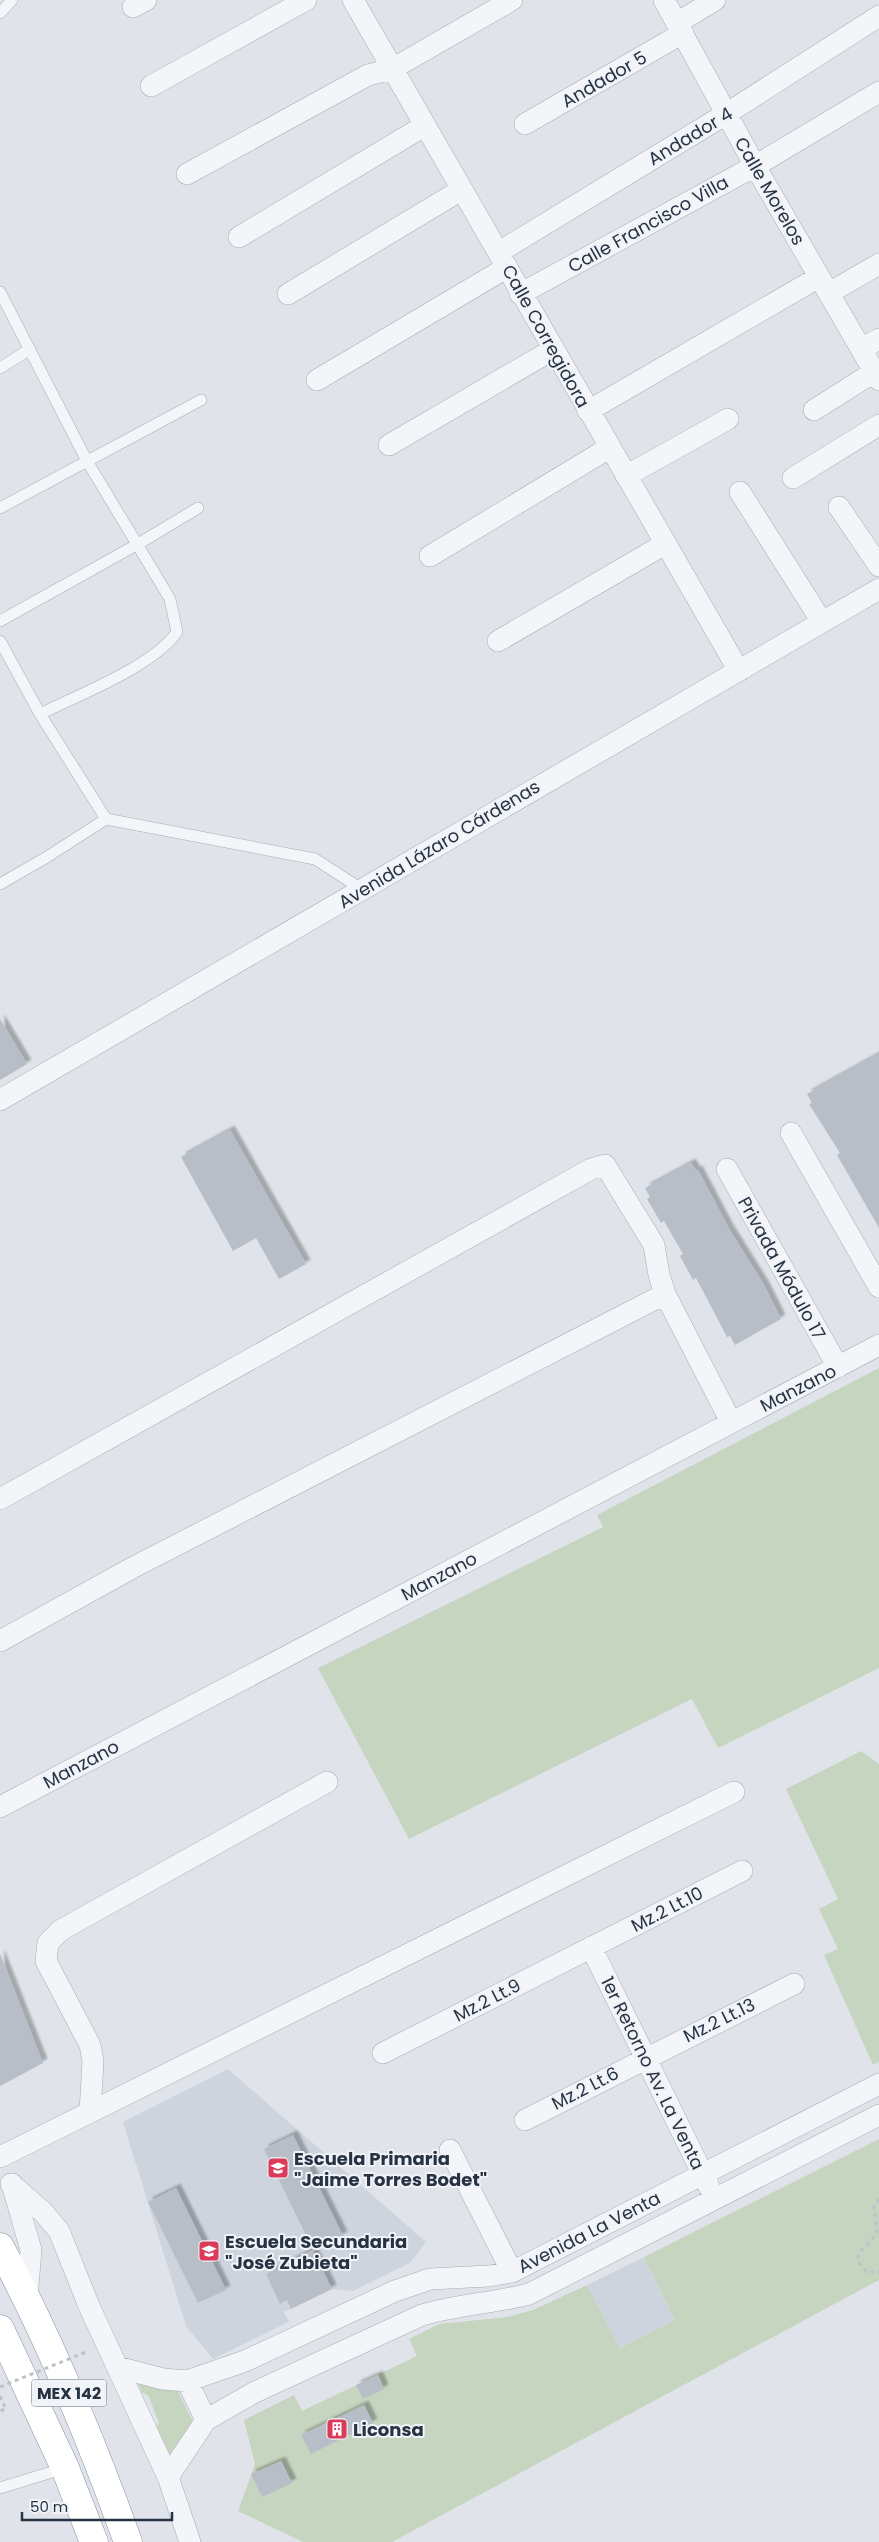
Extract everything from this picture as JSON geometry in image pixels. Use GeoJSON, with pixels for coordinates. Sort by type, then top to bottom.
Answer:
{"type":"FeatureCollection","features":[{"type":"Feature","properties":{"kind":"highway","name":"MEX 142"},"geometry":{"type":"LineString","coordinates":[[0,2247],[27,2298],[70,2394],[128,2542]]}},
{"type":"Feature","properties":{"kind":"highway","name":"MEX 142"},"geometry":{"type":"LineString","coordinates":[[0,2329],[65,2468],[94,2542]]}},
{"type":"Feature","properties":{"kind":"street"},"geometry":{"type":"LineString","coordinates":[[151,86],[306,0]]}},
{"type":"Feature","properties":{"kind":"street","name":"Calle Corregidora"},"geometry":{"type":"LineString","coordinates":[[353,0],[552,350],[740,671]]}},
{"type":"Feature","properties":{"kind":"street"},"geometry":{"type":"LineString","coordinates":[[188,174],[368,76],[392,69],[512,0]]}},
{"type":"Feature","properties":{"kind":"street","name":"Calle Morelos"},"geometry":{"type":"LineString","coordinates":[[664,0],[755,166],[824,285],[870,344],[877,376]]}},
{"type":"Feature","properties":{"kind":"street","name":"Andador 5"},"geometry":{"type":"LineString","coordinates":[[525,124],[680,28],[715,0]]}},
{"type":"Feature","properties":{"kind":"street","name":"Andador 4"},"geometry":{"type":"LineString","coordinates":[[317,380],[879,16]]}},
{"type":"Feature","properties":{"kind":"street","name":"Calle Francisco Villa"},"geometry":{"type":"LineString","coordinates":[[520,294],[755,166],[879,92]]}},
{"type":"Feature","properties":{"kind":"street"},"geometry":{"type":"LineString","coordinates":[[239,237],[424,126]]}},
{"type":"Feature","properties":{"kind":"street"},"geometry":{"type":"LineString","coordinates":[[288,294],[461,190]]}},
{"type":"Feature","properties":{"kind":"street"},"geometry":{"type":"LineString","coordinates":[[588,411],[824,285],[879,264]]}},
{"type":"Feature","properties":{"kind":"street"},"geometry":{"type":"LineString","coordinates":[[389,445],[552,350]]}},
{"type":"Feature","properties":{"kind":"street"},"geometry":{"type":"LineString","coordinates":[[814,410],[877,376]]}},
{"type":"Feature","properties":{"kind":"street"},"geometry":{"type":"LineString","coordinates":[[626,476],[728,419]]}},
{"type":"Feature","properties":{"kind":"street"},"geometry":{"type":"LineString","coordinates":[[793,478],[879,425]]}},
{"type":"Feature","properties":{"kind":"street"},"geometry":{"type":"LineString","coordinates":[[430,556],[609,448]]}},
{"type":"Feature","properties":{"kind":"street"},"geometry":{"type":"LineString","coordinates":[[740,492],[822,622]]}},
{"type":"Feature","properties":{"kind":"street"},"geometry":{"type":"LineString","coordinates":[[839,507],[879,566]]}},
{"type":"Feature","properties":{"kind":"street"},"geometry":{"type":"LineString","coordinates":[[498,641],[666,544]]}},
{"type":"Feature","properties":{"kind":"street","name":"Avenida Lázaro Cárdenas"},"geometry":{"type":"LineString","coordinates":[[0,1100],[879,589]]}},
{"type":"Feature","properties":{"kind":"street"},"geometry":{"type":"LineString","coordinates":[[791,1133],[879,1287]]}},
{"type":"Feature","properties":{"kind":"street"},"geometry":{"type":"LineString","coordinates":[[0,1499],[591,1169],[606,1165],[654,1245],[659,1275],[665,1294],[731,1422]]}},
{"type":"Feature","properties":{"kind":"street","name":"Privada Módulo 17"},"geometry":{"type":"LineString","coordinates":[[727,1169],[838,1367]]}},
{"type":"Feature","properties":{"kind":"street"},"geometry":{"type":"LineString","coordinates":[[0,1641],[132,1568],[665,1294]]}},
{"type":"Feature","properties":{"kind":"street","name":"Manzano"},"geometry":{"type":"LineString","coordinates":[[0,1807],[879,1346]]}},
{"type":"Feature","properties":{"kind":"street"},"geometry":{"type":"LineString","coordinates":[[90,2112],[93,2061],[90,2045],[46,1961],[48,1943],[61,1930],[327,1782]]}},
{"type":"Feature","properties":{"kind":"street"},"geometry":{"type":"LineString","coordinates":[[27,2298],[30,2250],[11,2184],[0,2157],[734,1792]]}},
{"type":"Feature","properties":{"kind":"street","name":"Mz.2 Lt.10"},"geometry":{"type":"LineString","coordinates":[[591,1947],[742,1871]]}},
{"type":"Feature","properties":{"kind":"street","name":"Mz.2 Lt.9"},"geometry":{"type":"LineString","coordinates":[[383,2053],[591,1947]]}},
{"type":"Feature","properties":{"kind":"street","name":"1er Retorno Av. La Venta"},"geometry":{"type":"LineString","coordinates":[[591,1947],[715,2200]]}},
{"type":"Feature","properties":{"kind":"street","name":"Mz.2 Lt.13"},"geometry":{"type":"LineString","coordinates":[[645,2057],[794,1984]]}},
{"type":"Feature","properties":{"kind":"street","name":"Mz.2 Lt.6"},"geometry":{"type":"LineString","coordinates":[[524,2120],[645,2057]]}},
{"type":"Feature","properties":{"kind":"street","name":"Avenida La Venta"},"geometry":{"type":"LineString","coordinates":[[117,2367],[163,2379],[187,2382],[245,2361],[395,2291],[430,2279],[488,2276],[512,2272],[879,2084]]}},
{"type":"Feature","properties":{"kind":"street","name":"Avenida La Venta"},"geometry":{"type":"LineString","coordinates":[[168,2477],[206,2420],[253,2393],[422,2315],[444,2308],[505,2300],[529,2294],[879,2115]]}},
{"type":"Feature","properties":{"kind":"street"},"geometry":{"type":"LineString","coordinates":[[450,2150],[512,2272]]}},
{"type":"Feature","properties":{"kind":"street"},"geometry":{"type":"LineString","coordinates":[[11,2184],[44,2212],[59,2231],[88,2306],[168,2477],[190,2542]]}},
{"type":"Feature","properties":{"kind":"street"},"geometry":{"type":"LineString","coordinates":[[274,2347],[289,2376]]}},
{"type":"Feature","properties":{"kind":"street"},"geometry":{"type":"LineString","coordinates":[[187,2382],[206,2420]]}},
{"type":"Feature","properties":{"kind":"lane"},"geometry":{"type":"LineString","coordinates":[[0,13],[12,0]]}},
{"type":"Feature","properties":{"kind":"lane"},"geometry":{"type":"LineString","coordinates":[[0,292],[87,461],[170,599],[177,632],[168,644],[127,670],[40,714]]}},
{"type":"Feature","properties":{"kind":"lane"},"geometry":{"type":"LineString","coordinates":[[0,368],[30,349]]}},
{"type":"Feature","properties":{"kind":"lane"},"geometry":{"type":"LineString","coordinates":[[0,508],[201,400]]}},
{"type":"Feature","properties":{"kind":"lane"},"geometry":{"type":"LineString","coordinates":[[0,622],[198,508]]}},
{"type":"Feature","properties":{"kind":"lane"},"geometry":{"type":"LineString","coordinates":[[0,641],[40,714],[106,819]]}},
{"type":"Feature","properties":{"kind":"lane"},"geometry":{"type":"LineString","coordinates":[[0,884],[47,857],[106,819],[315,859],[363,890]]}},
{"type":"Feature","properties":{"kind":"lane"},"geometry":{"type":"LineString","coordinates":[[0,2488],[65,2468]]}},
{"type":"Feature","properties":{"kind":"path"},"geometry":{"type":"LineString","coordinates":[[879,2199],[874,2206],[877,2232],[862,2249],[858,2259],[868,2272],[879,2272]]}},
{"type":"Feature","properties":{"kind":"path"},"geometry":{"type":"LineString","coordinates":[[0,2387],[86,2352]]}},
{"type":"Feature","properties":{"kind":"path"},"geometry":{"type":"LineString","coordinates":[[0,2396],[6,2409],[0,2411]]}},
{"type":"Feature","properties":{"kind":"shaded area"},"geometry":{"type":"Polygon","coordinates":[[[228,2069],[426,2242],[410,2263],[353,2291],[332,2289],[284,2312],[289,2322],[213,2359],[186,2326],[123,2122],[228,2069]]]}},
{"type":"Feature","properties":{"kind":"shaded area"},"geometry":{"type":"Polygon","coordinates":[[[644,2257],[675,2320],[618,2348],[587,2285],[644,2257]]]}},
{"type":"Feature","properties":{"kind":"green space"},"geometry":{"type":"Polygon","coordinates":[[[879,1368],[879,1668],[718,1748],[692,1699],[409,1839],[318,1668],[603,1527],[597,1515],[879,1368]]]}},
{"type":"Feature","properties":{"kind":"green space"},"geometry":{"type":"Polygon","coordinates":[[[861,1751],[879,1764],[879,2062],[873,2065],[824,1955],[838,1949],[819,1909],[838,1899],[786,1789],[861,1751]]]}},
{"type":"Feature","properties":{"kind":"green space"},"geometry":{"type":"Polygon","coordinates":[[[879,2139],[879,2280],[392,2542],[303,2542],[238,2511],[255,2464],[244,2420],[294,2395],[302,2411],[417,2356],[409,2339],[439,2324],[507,2317],[533,2310],[587,2285],[619,2348],[675,2320],[644,2257],[879,2139]]]}},
{"type":"Feature","properties":{"kind":"green space"},"geometry":{"type":"Polygon","coordinates":[[[140,2382],[178,2391],[192,2420],[191,2426],[168,2456],[156,2428],[159,2423],[148,2395],[142,2393],[139,2385],[140,2382]]]}},
{"type":"Feature","properties":{"kind":"building"},"geometry":{"type":"Polygon","coordinates":[[[0,1019],[27,1064],[0,1080],[0,1019]]]}},
{"type":"Feature","properties":{"kind":"building"},"geometry":{"type":"Polygon","coordinates":[[[879,1054],[879,1228],[837,1155],[840,1153],[809,1104],[812,1103],[807,1094],[879,1054]]]}},
{"type":"Feature","properties":{"kind":"building"},"geometry":{"type":"Polygon","coordinates":[[[230,1130],[306,1264],[279,1279],[256,1238],[233,1251],[181,1157],[230,1130]]]}},
{"type":"Feature","properties":{"kind":"building"},"geometry":{"type":"Polygon","coordinates":[[[691,1163],[696,1171],[698,1170],[729,1229],[764,1285],[781,1319],[735,1345],[730,1336],[727,1337],[696,1278],[693,1280],[680,1256],[683,1254],[664,1221],[661,1223],[647,1199],[650,1197],[645,1188],[691,1163]]]}},
{"type":"Feature","properties":{"kind":"building"},"geometry":{"type":"Polygon","coordinates":[[[0,1954],[43,2063],[0,2086],[0,1954]]]}},
{"type":"Feature","properties":{"kind":"building"},"geometry":{"type":"Polygon","coordinates":[[[293,2135],[343,2236],[313,2251],[332,2289],[291,2309],[287,2300],[280,2304],[266,2274],[313,2250],[264,2149],[293,2135]]]}},
{"type":"Feature","properties":{"kind":"building"},"geometry":{"type":"Polygon","coordinates":[[[176,2188],[226,2290],[198,2303],[148,2202],[176,2188]]]}},
{"type":"Feature","properties":{"kind":"building"},"geometry":{"type":"Polygon","coordinates":[[[378,2375],[384,2389],[363,2399],[356,2385],[378,2375]]]}},
{"type":"Feature","properties":{"kind":"building","name":"Liconsa"},"geometry":{"type":"Polygon","coordinates":[[[364,2405],[373,2423],[311,2454],[301,2435],[364,2405]]]}},
{"type":"Feature","properties":{"kind":"building"},"geometry":{"type":"Polygon","coordinates":[[[281,2461],[292,2483],[262,2497],[251,2474],[281,2461]]]}},
{"type":"Feature","properties":{"kind":"place","name":"Escuela Primaria \"Jaime Torres Bodet\""},"geometry":{"type":"Point","coordinates":[278,2168]}},
{"type":"Feature","properties":{"kind":"place","name":"Escuela Secundaria \"José Zubieta\""},"geometry":{"type":"Point","coordinates":[209,2251]}},
{"type":"Feature","properties":{"kind":"place","name":"Liconsa"},"geometry":{"type":"Point","coordinates":[337,2429]}}]}
